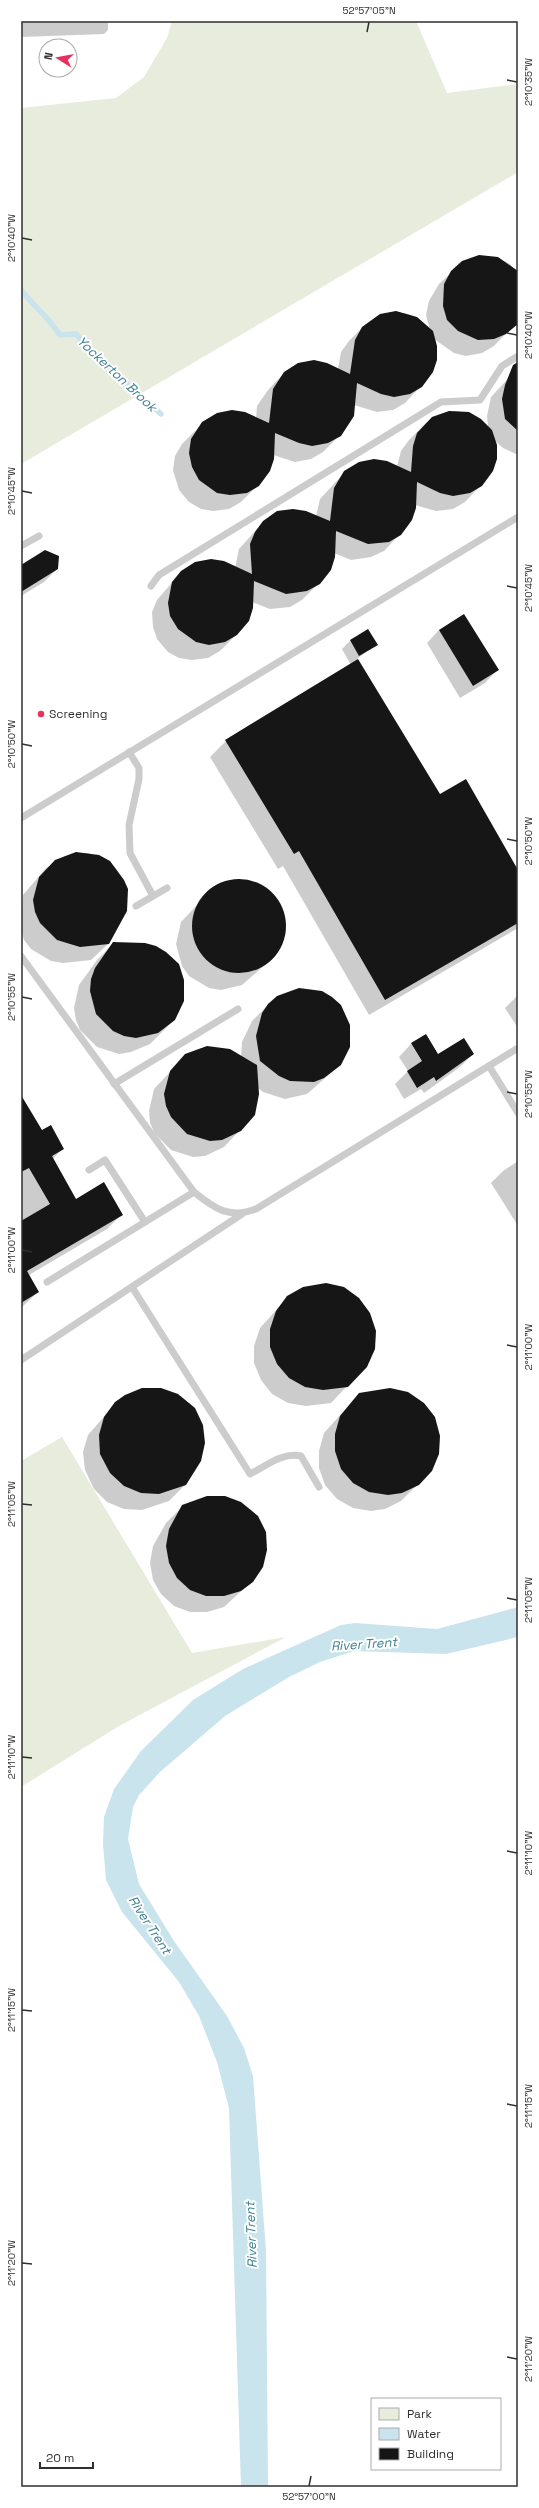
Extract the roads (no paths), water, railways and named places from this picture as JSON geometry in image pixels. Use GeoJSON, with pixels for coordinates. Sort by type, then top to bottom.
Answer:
{"type":"FeatureCollection","features":[{"type":"Feature","properties":{"kind":"lane"},"geometry":{"type":"LineString","coordinates":[[151,586],[159,575],[441,402],[480,400],[502,366],[518,356]]}},
{"type":"Feature","properties":{"kind":"lane"},"geometry":{"type":"LineString","coordinates":[[21,818],[518,517]]}},
{"type":"Feature","properties":{"kind":"lane"},"geometry":{"type":"LineString","coordinates":[[21,546],[39,536]]}},
{"type":"Feature","properties":{"kind":"lane"},"geometry":{"type":"LineString","coordinates":[[129,752],[139,768],[139,779],[129,825],[130,853],[154,896]]}},
{"type":"Feature","properties":{"kind":"lane"},"geometry":{"type":"LineString","coordinates":[[136,906],[167,888]]}},
{"type":"Feature","properties":{"kind":"lane"},"geometry":{"type":"LineString","coordinates":[[21,956],[194,1192],[220,1211],[242,1214]]}},
{"type":"Feature","properties":{"kind":"lane"},"geometry":{"type":"LineString","coordinates":[[114,1084],[238,1009]]}},
{"type":"Feature","properties":{"kind":"lane"},"geometry":{"type":"LineString","coordinates":[[21,1360],[242,1214],[256,1209],[518,1048]]}},
{"type":"Feature","properties":{"kind":"lane"},"geometry":{"type":"LineString","coordinates":[[489,1066],[518,1113]]}},
{"type":"Feature","properties":{"kind":"lane"},"geometry":{"type":"LineString","coordinates":[[89,1170],[105,1160],[145,1222]]}},
{"type":"Feature","properties":{"kind":"lane"},"geometry":{"type":"LineString","coordinates":[[47,1282],[194,1192]]}},
{"type":"Feature","properties":{"kind":"lane"},"geometry":{"type":"LineString","coordinates":[[132,1287],[250,1474],[284,1456],[294,1454],[301,1456],[319,1487]]}},
{"type":"Feature","properties":{"kind":"water","name":"River Trent"},"geometry":{"type":"Polygon","coordinates":[[[518,1607],[518,1637],[446,1654],[354,1651],[320,1662],[289,1677],[225,1716],[160,1772],[139,1795],[133,1807],[128,1839],[139,1884],[174,1941],[227,2016],[244,2048],[253,2076],[266,2251],[268,2487],[241,2487],[229,2108],[217,2062],[199,2016],[179,1982],[122,1912],[106,1880],[103,1844],[104,1817],[114,1789],[141,1751],[193,1700],[243,1669],[341,1625],[355,1623],[437,1629],[518,1607]]]}},
{"type":"Feature","properties":{"kind":"waterway","name":"Yockerton Brook"},"geometry":{"type":"LineString","coordinates":[[21,290],[60,335],[76,334],[104,364],[161,414]]}},
{"type":"Feature","properties":{"kind":"place","name":"Screening"},"geometry":{"type":"Point","coordinates":[41,714]}}]}
